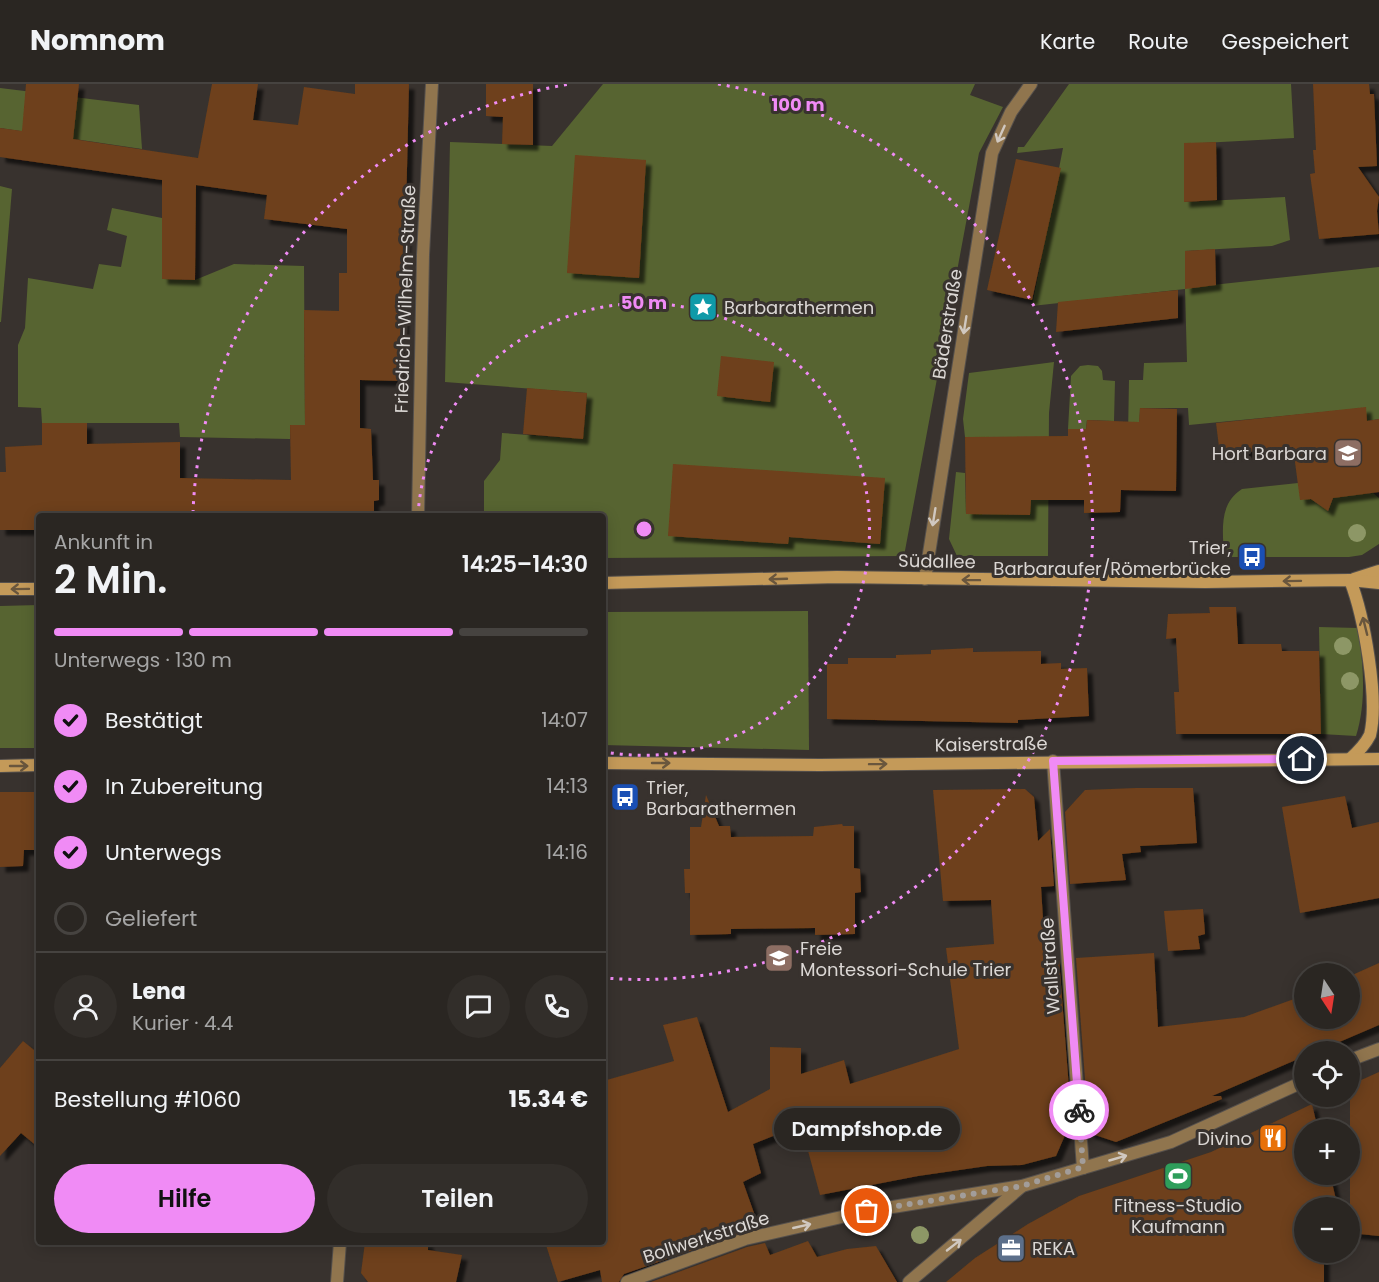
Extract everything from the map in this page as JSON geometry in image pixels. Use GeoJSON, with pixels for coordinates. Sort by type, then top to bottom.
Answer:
{"type":"FeatureCollection","features":[{"type":"Feature","properties":{"kind":"main road"},"geometry":{"type":"LineString","coordinates":[[1350,759],[1362,748],[1371,734],[1375,709],[1368,639],[1350,580],[1379,571]]}},
{"type":"Feature","properties":{"kind":"main road","name":"Südallee"},"geometry":{"type":"LineString","coordinates":[[606,584],[837,577],[1194,582],[1350,580],[1379,583]]}},
{"type":"Feature","properties":{"kind":"main road"},"geometry":{"type":"LineString","coordinates":[[0,589],[36,589]]}},
{"type":"Feature","properties":{"kind":"main road","name":"Kaiserstraße"},"geometry":{"type":"LineString","coordinates":[[606,763],[820,765],[1379,759]]}},
{"type":"Feature","properties":{"kind":"main road"},"geometry":{"type":"LineString","coordinates":[[0,765],[36,765]]}},
{"type":"Feature","properties":{"kind":"street","name":"Friedrich-Wilhelm-Straße"},"geometry":{"type":"LineString","coordinates":[[418,513],[423,255],[432,84]]}},
{"type":"Feature","properties":{"kind":"street","name":"Bäderstraße"},"geometry":{"type":"LineString","coordinates":[[925,579],[992,153],[1011,112],[1031,84]]}},
{"type":"Feature","properties":{"kind":"street","name":"Wallstraße"},"geometry":{"type":"LineString","coordinates":[[1053,761],[1083,1167]]}},
{"type":"Feature","properties":{"kind":"street"},"geometry":{"type":"LineString","coordinates":[[1360,1056],[1379,1049]]}},
{"type":"Feature","properties":{"kind":"street"},"geometry":{"type":"LineString","coordinates":[[909,1282],[1022,1186],[1171,1142],[1294,1086]]}},
{"type":"Feature","properties":{"kind":"street","name":"Bollwerkstraße"},"geometry":{"type":"LineString","coordinates":[[627,1282],[745,1239],[867,1211],[1022,1186]]}},
{"type":"Feature","properties":{"kind":"street"},"geometry":{"type":"LineString","coordinates":[[337,1282],[340,1245]]}},
{"type":"Feature","properties":{"kind":"green space"},"geometry":{"type":"Polygon","coordinates":[[[603,84],[975,84],[970,95],[1003,107],[979,153],[904,556],[606,558],[606,513],[484,513],[484,481],[500,460],[502,433],[583,439],[587,393],[445,382],[450,142],[552,146],[603,84]]]}},
{"type":"Feature","properties":{"kind":"green space"},"geometry":{"type":"Polygon","coordinates":[[[1069,84],[1291,84],[1294,138],[1184,144],[1184,202],[1285,197],[1290,240],[1272,246],[1185,251],[1185,288],[1379,267],[1379,419],[1367,421],[1365,408],[1189,425],[1188,408],[1140,408],[1139,436],[1128,435],[1129,380],[1143,380],[1144,363],[1187,362],[1185,289],[1032,306],[1063,148],[1017,153],[1018,147],[1024,147],[1069,84]]]}},
{"type":"Feature","properties":{"kind":"green space"},"geometry":{"type":"Polygon","coordinates":[[[0,88],[139,105],[142,149],[0,128],[0,88]]]}},
{"type":"Feature","properties":{"kind":"green space"},"geometry":{"type":"Polygon","coordinates":[[[0,186],[12,189],[1,322],[0,322],[0,186]]]}},
{"type":"Feature","properties":{"kind":"green space"},"geometry":{"type":"Polygon","coordinates":[[[112,208],[162,218],[163,279],[195,280],[234,264],[304,266],[305,425],[290,425],[290,439],[180,437],[179,423],[42,423],[41,408],[18,407],[18,345],[25,328],[28,278],[93,289],[99,264],[121,267],[127,236],[107,230],[112,208]]]}},
{"type":"Feature","properties":{"kind":"green space"},"geometry":{"type":"Polygon","coordinates":[[[1054,362],[1049,413],[1048,556],[957,556],[949,539],[956,472],[965,473],[966,514],[1030,514],[1031,437],[965,437],[963,419],[969,373],[1054,362]]]}},
{"type":"Feature","properties":{"kind":"green space"},"geometry":{"type":"Polygon","coordinates":[[[1080,366],[1098,366],[1102,371],[1103,380],[1115,381],[1114,421],[1087,420],[1086,429],[1068,429],[1071,376],[1080,366]]]}},
{"type":"Feature","properties":{"kind":"green space"},"geometry":{"type":"Polygon","coordinates":[[[1298,483],[1316,498],[1373,493],[1379,498],[1379,544],[1362,555],[1349,557],[1224,557],[1225,511],[1234,495],[1242,489],[1298,483]]]}},
{"type":"Feature","properties":{"kind":"green space"},"geometry":{"type":"Polygon","coordinates":[[[36,605],[36,748],[0,748],[0,606],[36,605]]]}},
{"type":"Feature","properties":{"kind":"green space"},"geometry":{"type":"Polygon","coordinates":[[[808,611],[809,750],[606,745],[606,612],[808,611]]]}},
{"type":"Feature","properties":{"kind":"green space"},"geometry":{"type":"Polygon","coordinates":[[[1319,627],[1358,628],[1363,696],[1356,736],[1321,734],[1319,627]]]}},
{"type":"Feature","properties":{"kind":"building"},"geometry":{"type":"Polygon","coordinates":[[[26,84],[79,84],[73,139],[198,158],[212,84],[258,84],[253,120],[298,125],[304,87],[355,94],[355,84],[409,84],[402,381],[360,380],[360,428],[371,429],[373,480],[379,480],[379,500],[374,501],[374,513],[36,513],[36,530],[0,530],[0,472],[6,472],[5,447],[42,445],[42,423],[87,423],[87,444],[180,442],[180,478],[291,480],[290,425],[305,425],[304,310],[339,311],[339,273],[347,273],[347,229],[264,219],[267,195],[196,185],[195,280],[162,279],[162,180],[0,157],[0,128],[22,131],[26,84]]]}},
{"type":"Feature","properties":{"kind":"building"},"geometry":{"type":"Polygon","coordinates":[[[486,84],[533,84],[533,145],[502,144],[503,117],[486,116],[486,84]]]}},
{"type":"Feature","properties":{"kind":"building"},"geometry":{"type":"Polygon","coordinates":[[[1313,84],[1369,84],[1370,94],[1374,94],[1377,166],[1358,167],[1379,197],[1377,211],[1379,234],[1319,239],[1310,174],[1315,173],[1313,150],[1316,150],[1313,84]]]}},
{"type":"Feature","properties":{"kind":"building"},"geometry":{"type":"Polygon","coordinates":[[[1216,142],[1217,200],[1184,202],[1184,143],[1216,142]]]}},
{"type":"Feature","properties":{"kind":"building"},"geometry":{"type":"Polygon","coordinates":[[[575,155],[646,160],[639,278],[567,273],[575,155]]]}},
{"type":"Feature","properties":{"kind":"building"},"geometry":{"type":"Polygon","coordinates":[[[1016,159],[1061,168],[1032,300],[987,290],[1016,159]]]}},
{"type":"Feature","properties":{"kind":"building"},"geometry":{"type":"Polygon","coordinates":[[[1215,249],[1216,285],[1185,289],[1185,251],[1215,249]]]}},
{"type":"Feature","properties":{"kind":"building"},"geometry":{"type":"Polygon","coordinates":[[[1178,290],[1178,318],[1056,332],[1058,302],[1178,290]]]}},
{"type":"Feature","properties":{"kind":"building"},"geometry":{"type":"Polygon","coordinates":[[[721,356],[774,362],[770,402],[717,396],[721,356]]]}},
{"type":"Feature","properties":{"kind":"building"},"geometry":{"type":"Polygon","coordinates":[[[527,388],[587,393],[583,439],[523,434],[527,388]]]}},
{"type":"Feature","properties":{"kind":"building","name":"Hort Barbara"},"geometry":{"type":"Polygon","coordinates":[[[1366,407],[1367,421],[1379,419],[1379,492],[1333,498],[1328,511],[1311,499],[1300,500],[1293,447],[1220,455],[1216,423],[1366,407]]]}},
{"type":"Feature","properties":{"kind":"building"},"geometry":{"type":"Polygon","coordinates":[[[1140,408],[1177,409],[1176,491],[1121,490],[1120,512],[1084,513],[1084,500],[1031,500],[1030,515],[966,514],[965,437],[1068,436],[1068,429],[1086,429],[1087,420],[1139,422],[1140,408]]]}},
{"type":"Feature","properties":{"kind":"building"},"geometry":{"type":"Polygon","coordinates":[[[673,464],[885,478],[880,544],[789,537],[788,544],[668,536],[673,464]]]}},
{"type":"Feature","properties":{"kind":"building"},"geometry":{"type":"Polygon","coordinates":[[[1209,607],[1236,607],[1238,644],[1281,644],[1282,651],[1319,651],[1321,734],[1176,734],[1174,692],[1179,692],[1176,638],[1166,639],[1168,614],[1210,613],[1209,607]]]}},
{"type":"Feature","properties":{"kind":"building"},"geometry":{"type":"Polygon","coordinates":[[[973,648],[973,652],[1041,651],[1041,664],[1061,663],[1061,669],[1087,668],[1089,716],[1018,720],[1018,723],[827,719],[827,664],[848,664],[848,658],[896,658],[896,655],[931,654],[931,650],[973,648]]]}},
{"type":"Feature","properties":{"kind":"building"},"geometry":{"type":"Polygon","coordinates":[[[1193,788],[1197,843],[1140,846],[1141,852],[1122,854],[1126,880],[1070,884],[1065,812],[1085,790],[1193,788]]]}},
{"type":"Feature","properties":{"kind":"building"},"geometry":{"type":"Polygon","coordinates":[[[1025,789],[1034,797],[1038,841],[1050,829],[1054,886],[1041,887],[1043,919],[1047,960],[1059,959],[1072,1127],[1069,1126],[1056,1156],[1022,1165],[987,1166],[918,1176],[820,1195],[801,1125],[753,1144],[761,1173],[743,1182],[759,1227],[624,1274],[619,1282],[602,1282],[600,1270],[558,1282],[546,1245],[606,1245],[606,1080],[674,1061],[663,1025],[697,1017],[728,1112],[770,1089],[770,1047],[801,1048],[801,1074],[844,1060],[850,1084],[959,1049],[946,948],[994,944],[991,900],[943,901],[933,790],[1025,789]]]}},
{"type":"Feature","properties":{"kind":"building"},"geometry":{"type":"Polygon","coordinates":[[[0,792],[36,792],[36,850],[24,850],[23,866],[0,867],[0,792]]]}},
{"type":"Feature","properties":{"kind":"building"},"geometry":{"type":"Polygon","coordinates":[[[706,795],[719,826],[730,826],[731,837],[813,836],[814,827],[842,824],[843,826],[854,826],[854,868],[860,869],[861,892],[855,893],[855,934],[815,935],[815,928],[731,929],[731,934],[690,935],[690,893],[685,893],[684,869],[690,869],[690,827],[701,827],[706,795]]]}},
{"type":"Feature","properties":{"kind":"building"},"geometry":{"type":"Polygon","coordinates":[[[1345,796],[1352,828],[1379,822],[1379,898],[1300,913],[1282,807],[1345,796]]]}},
{"type":"Feature","properties":{"kind":"building"},"geometry":{"type":"Polygon","coordinates":[[[1203,909],[1205,934],[1198,936],[1200,949],[1168,951],[1164,911],[1203,909]]]}},
{"type":"Feature","properties":{"kind":"building"},"geometry":{"type":"Polygon","coordinates":[[[1154,953],[1158,1027],[1244,1017],[1294,999],[1294,1029],[1360,1029],[1360,972],[1379,963],[1379,1025],[1342,1041],[1294,1041],[1294,1061],[1212,1096],[1221,1096],[1222,1099],[1116,1142],[1089,1133],[1076,958],[1154,953]]]}},
{"type":"Feature","properties":{"kind":"building"},"geometry":{"type":"Polygon","coordinates":[[[23,1041],[36,1052],[36,1146],[21,1133],[0,1156],[0,1068],[23,1041]]]}},
{"type":"Feature","properties":{"kind":"building"},"geometry":{"type":"Polygon","coordinates":[[[1379,1072],[1379,1236],[1360,1234],[1360,1197],[1350,1197],[1350,1185],[1360,1185],[1360,1119],[1350,1119],[1350,1107],[1360,1107],[1360,1081],[1379,1072]]]}},
{"type":"Feature","properties":{"kind":"building"},"geometry":{"type":"Polygon","coordinates":[[[1306,1107],[1313,1107],[1315,1119],[1294,1119],[1294,1185],[1333,1185],[1335,1197],[1294,1197],[1294,1263],[1324,1263],[1324,1282],[946,1282],[975,1258],[1028,1224],[1079,1196],[1211,1152],[1306,1107]]]}},
{"type":"Feature","properties":{"kind":"building"},"geometry":{"type":"Polygon","coordinates":[[[808,1241],[817,1257],[847,1249],[876,1246],[897,1282],[651,1282],[747,1247],[765,1243],[770,1255],[808,1241]]]}},
{"type":"Feature","properties":{"kind":"building"},"geometry":{"type":"Polygon","coordinates":[[[365,1245],[428,1245],[428,1250],[462,1255],[456,1282],[368,1282],[361,1273],[365,1245]]]}},
{"type":"Feature","properties":{"kind":"way so far"},"geometry":{"type":"LineString","coordinates":[[867,1211],[1022,1186],[1083,1167],[1079,1110]]}},
{"type":"Feature","properties":{"kind":"place","name":"Barbarathermen"},"geometry":{"type":"Point","coordinates":[703,307]}},
{"type":"Feature","properties":{"kind":"place","name":"Hort Barbara"},"geometry":{"type":"Point","coordinates":[1348,453]}},
{"type":"Feature","properties":{"kind":"place","name":"Trier, Barbaraufer/Römerbrücke"},"geometry":{"type":"Point","coordinates":[1252,557]}},
{"type":"Feature","properties":{"kind":"place","name":"Trier, Barbarathermen"},"geometry":{"type":"Point","coordinates":[625,797]}},
{"type":"Feature","properties":{"kind":"place","name":"Freie Montessori-Schule Trier"},"geometry":{"type":"Point","coordinates":[779,958]}},
{"type":"Feature","properties":{"kind":"place","name":"Divino"},"geometry":{"type":"Point","coordinates":[1273,1138]}},
{"type":"Feature","properties":{"kind":"place","name":"Fitness-Studio Kaufmann"},"geometry":{"type":"Point","coordinates":[1178,1176]}},
{"type":"Feature","properties":{"kind":"place","name":"Dampfshop.de"},"geometry":{"type":"Point","coordinates":[867,1211]}},
{"type":"Feature","properties":{"kind":"place","name":"REKA"},"geometry":{"type":"Point","coordinates":[1011,1248]}},
{"type":"Feature","properties":{"kind":"route"},"geometry":{"type":"LineString","coordinates":[[1079,1110],[1053,761],[1302,759]]}}]}
